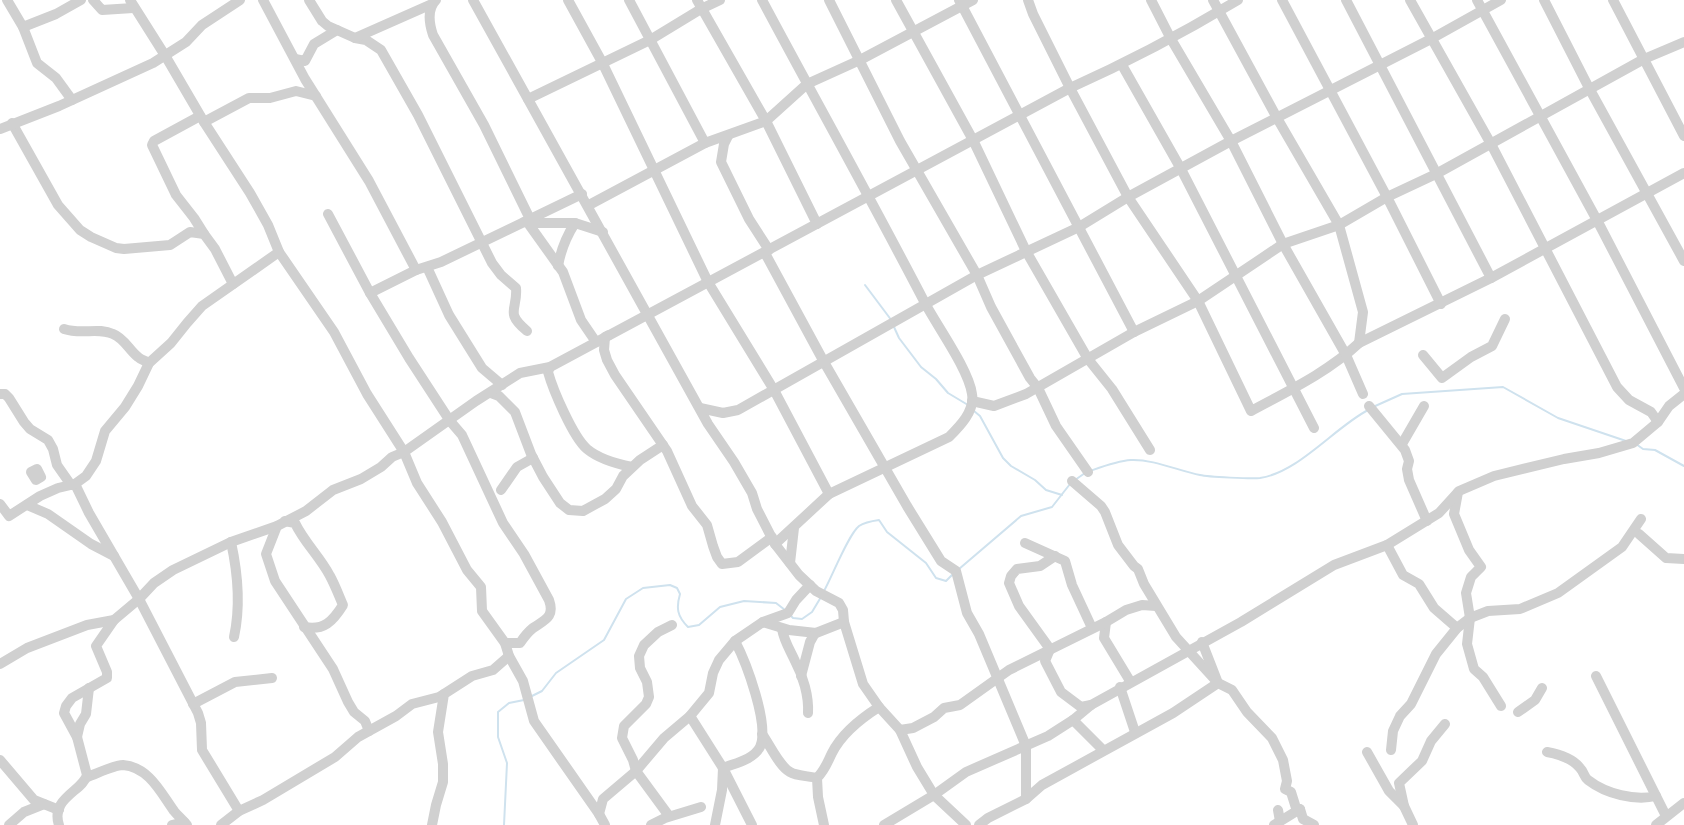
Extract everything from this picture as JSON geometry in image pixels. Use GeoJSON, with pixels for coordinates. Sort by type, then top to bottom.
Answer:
{"type":"FeatureCollection","features":[{"type":"Feature","properties":{"kind":"street"},"geometry":{"type":"LineString","coordinates":[[7,0],[23,27],[36,64],[56,78],[72,100]]}},
{"type":"Feature","properties":{"kind":"street"},"geometry":{"type":"LineString","coordinates":[[23,27],[56,14],[81,0]]}},
{"type":"Feature","properties":{"kind":"street"},"geometry":{"type":"LineString","coordinates":[[93,0],[102,10],[131,4],[166,57],[202,119],[250,193],[268,225],[279,252],[334,332],[367,394],[404,452],[417,483],[442,522],[467,570],[480,587],[482,611],[505,643],[509,656],[523,681],[534,721],[600,814],[605,825]]}},
{"type":"Feature","properties":{"kind":"street"},"geometry":{"type":"LineString","coordinates":[[0,129],[72,100],[166,57],[186,42],[202,25],[240,0]]}},
{"type":"Feature","properties":{"kind":"street"},"geometry":{"type":"LineString","coordinates":[[263,0],[316,96],[369,181],[416,270]]}},
{"type":"Feature","properties":{"kind":"street"},"geometry":{"type":"LineString","coordinates":[[309,0],[322,21],[355,38],[366,40],[381,50],[418,115],[481,242],[501,275],[516,288],[517,298],[513,309],[514,318],[527,331]]}},
{"type":"Feature","properties":{"kind":"street"},"geometry":{"type":"LineString","coordinates":[[474,0],[528,99],[589,205],[700,408],[752,493],[773,541],[810,585],[822,595],[839,603],[863,684],[879,707],[900,730],[917,767],[934,795],[966,825]]}},
{"type":"Feature","properties":{"kind":"street"},"geometry":{"type":"LineString","coordinates":[[568,0],[602,62],[708,282],[774,390],[829,494]]}},
{"type":"Feature","properties":{"kind":"street"},"geometry":{"type":"LineString","coordinates":[[630,0],[705,143]]}},
{"type":"Feature","properties":{"kind":"street"},"geometry":{"type":"LineString","coordinates":[[528,99],[650,40],[699,4],[720,0]]}},
{"type":"Feature","properties":{"kind":"street"},"geometry":{"type":"LineString","coordinates":[[614,332],[605,337],[604,350],[607,360],[615,375],[663,445],[676,468],[692,506],[707,525],[715,552],[722,564],[738,562],[794,528],[829,494],[949,437],[959,427],[971,408],[972,394],[960,363],[926,304],[762,0]]}},
{"type":"Feature","properties":{"kind":"street"},"geometry":{"type":"LineString","coordinates":[[829,0],[900,141],[977,275],[1010,341],[1038,388],[1056,426],[1088,472]]}},
{"type":"Feature","properties":{"kind":"street"},"geometry":{"type":"LineString","coordinates":[[896,0],[973,140],[1026,251],[1088,359],[1112,389],[1150,450]]}},
{"type":"Feature","properties":{"kind":"street"},"geometry":{"type":"LineString","coordinates":[[589,205],[705,143],[728,136],[766,121],[807,84],[860,60],[914,31],[960,3],[972,0]]}},
{"type":"Feature","properties":{"kind":"street"},"geometry":{"type":"LineString","coordinates":[[1028,0],[1036,21],[1070,88],[1128,197],[1198,301],[1251,411],[1294,388],[1346,355],[1359,343],[1441,304],[1598,222],[1684,174]]}},
{"type":"Feature","properties":{"kind":"street"},"geometry":{"type":"LineString","coordinates":[[1151,0],[1171,39],[1231,141],[1284,244],[1346,355],[1363,394]]}},
{"type":"Feature","properties":{"kind":"street"},"geometry":{"type":"LineString","coordinates":[[1213,0],[1277,118],[1339,225],[1363,312],[1359,343]]}},
{"type":"Feature","properties":{"kind":"street"},"geometry":{"type":"LineString","coordinates":[[87,777],[77,737],[65,718],[64,713],[66,706],[72,698],[105,680],[108,676],[96,646],[114,620],[139,600],[154,583],[174,570],[231,542],[281,524],[306,511],[333,490],[361,479],[381,467],[392,457],[404,452],[450,421],[476,401],[491,393],[520,373],[550,367],[767,252],[1070,88],[1122,65],[1171,39],[1238,0]]}},
{"type":"Feature","properties":{"kind":"street"},"geometry":{"type":"LineString","coordinates":[[1282,0],[1387,196],[1441,304]]}},
{"type":"Feature","properties":{"kind":"street"},"geometry":{"type":"LineString","coordinates":[[1346,0],[1491,278]]}},
{"type":"Feature","properties":{"kind":"street"},"geometry":{"type":"LineString","coordinates":[[1410,0],[1430,39],[1491,144],[1616,388],[1629,400],[1651,412],[1658,422]]}},
{"type":"Feature","properties":{"kind":"street"},"geometry":{"type":"LineString","coordinates":[[1477,0],[1598,222],[1684,388]]}},
{"type":"Feature","properties":{"kind":"street"},"geometry":{"type":"LineString","coordinates":[[700,408],[723,412],[738,410],[977,275],[1079,227],[1128,197],[1231,141],[1430,39],[1502,0]]}},
{"type":"Feature","properties":{"kind":"street"},"geometry":{"type":"LineString","coordinates":[[1544,0],[1589,88],[1684,261]]}},
{"type":"Feature","properties":{"kind":"street"},"geometry":{"type":"LineString","coordinates":[[1613,0],[1684,136]]}},
{"type":"Feature","properties":{"kind":"street"},"geometry":{"type":"LineString","coordinates":[[355,38],[370,30],[397,21],[434,2]]}},
{"type":"Feature","properties":{"kind":"street"},"geometry":{"type":"LineString","coordinates":[[434,2],[429,23],[433,34],[484,125],[527,222],[558,266],[569,285],[572,299],[580,320],[596,342]]}},
{"type":"Feature","properties":{"kind":"street"},"geometry":{"type":"LineString","coordinates":[[960,3],[1018,116],[1079,227],[1134,332]]}},
{"type":"Feature","properties":{"kind":"street"},"geometry":{"type":"LineString","coordinates":[[699,4],[766,121],[817,224]]}},
{"type":"Feature","properties":{"kind":"street"},"geometry":{"type":"LineString","coordinates":[[295,59],[305,61],[314,44],[337,30]]}},
{"type":"Feature","properties":{"kind":"street"},"geometry":{"type":"LineString","coordinates":[[972,401],[994,406],[1038,388],[1134,332],[1198,301],[1284,244],[1339,225],[1387,196],[1436,174],[1589,88],[1644,59],[1684,42]]}},
{"type":"Feature","properties":{"kind":"street"},"geometry":{"type":"LineString","coordinates":[[1122,65],[1181,169],[1314,428]]}},
{"type":"Feature","properties":{"kind":"street"},"geometry":{"type":"LineString","coordinates":[[233,284],[215,248],[176,195],[152,145],[154,141],[249,98],[270,98],[296,91],[316,96]]}},
{"type":"Feature","properties":{"kind":"street"},"geometry":{"type":"LineString","coordinates":[[12,123],[58,204],[80,230],[91,237],[116,248],[124,249],[170,245],[190,232],[204,234]]}},
{"type":"Feature","properties":{"kind":"street"},"geometry":{"type":"LineString","coordinates":[[728,136],[724,144],[721,162],[749,219],[824,362],[885,468],[941,561],[956,571],[967,614],[979,634],[1026,746],[1026,799]]}},
{"type":"Feature","properties":{"kind":"street"},"geometry":{"type":"LineString","coordinates":[[370,293],[416,270],[441,262],[481,242],[527,222],[582,194]]}},
{"type":"Feature","properties":{"kind":"street"},"geometry":{"type":"LineString","coordinates":[[328,214],[370,293],[409,358],[450,421],[462,435],[503,522],[535,572],[552,607],[547,620],[527,633],[520,643],[505,643]]}},
{"type":"Feature","properties":{"kind":"street"},"geometry":{"type":"LineString","coordinates":[[527,222],[575,223],[603,232]]}},
{"type":"Feature","properties":{"kind":"street"},"geometry":{"type":"LineString","coordinates":[[558,266],[561,250],[575,223]]}},
{"type":"Feature","properties":{"kind":"street"},"geometry":{"type":"LineString","coordinates":[[0,504],[4,519],[46,494],[81,481],[92,469],[105,431],[125,407],[138,386],[149,363],[171,343],[187,322],[202,306],[279,252]]}},
{"type":"Feature","properties":{"kind":"street"},"geometry":{"type":"LineString","coordinates":[[427,267],[449,315],[482,368],[502,385]]}},
{"type":"Feature","properties":{"kind":"street"},"geometry":{"type":"LineString","coordinates":[[1423,355],[1442,378],[1471,357],[1492,346],[1505,318]]}},
{"type":"Feature","properties":{"kind":"street"},"geometry":{"type":"LineString","coordinates":[[64,329],[81,333],[104,331],[115,334],[139,358],[149,363]]}},
{"type":"Feature","properties":{"kind":"street"},"geometry":{"type":"LineString","coordinates":[[550,367],[548,372],[553,390],[586,448],[605,460],[632,467]]}},
{"type":"Feature","properties":{"kind":"street"},"geometry":{"type":"LineString","coordinates":[[491,393],[499,396],[515,412],[533,458],[543,477],[560,503],[569,510],[576,512],[583,511],[605,500],[616,489],[623,476],[632,467],[663,445]]}},
{"type":"Feature","properties":{"kind":"street"},"geometry":{"type":"LineString","coordinates":[[0,394],[5,394],[9,398],[30,429],[48,440],[57,464],[73,484],[139,600],[193,704],[201,723],[202,750],[239,811]]}},
{"type":"Feature","properties":{"kind":"street"},"geometry":{"type":"LineString","coordinates":[[1050,649],[1046,661],[1061,692],[1081,707],[1090,704],[1241,622],[1334,566],[1387,545],[1439,513],[1459,491],[1494,476],[1564,459],[1599,453],[1632,442],[1658,422],[1669,406],[1684,394]]}},
{"type":"Feature","properties":{"kind":"street"},"geometry":{"type":"LineString","coordinates":[[1369,406],[1394,439],[1402,444],[1408,456],[1409,480],[1427,521]]}},
{"type":"Feature","properties":{"kind":"street"},"geometry":{"type":"LineString","coordinates":[[1402,444],[1424,406]]}},
{"type":"Feature","properties":{"kind":"street"},"geometry":{"type":"LineString","coordinates":[[500,490],[516,467],[533,458]]}},
{"type":"Feature","properties":{"kind":"street"},"geometry":{"type":"LineString","coordinates":[[1072,482],[1101,506],[1105,512],[1118,545],[1138,569],[1140,576],[1156,606],[1176,637],[1200,666],[1218,683],[1232,690],[1247,712],[1272,738],[1283,760],[1287,781],[1285,789],[1291,792],[1296,808],[1300,809],[1303,819],[1314,825]]}},
{"type":"Feature","properties":{"kind":"street"},"geometry":{"type":"LineString","coordinates":[[1459,491],[1454,514],[1469,550],[1482,567],[1471,577],[1466,593],[1470,618],[1467,644],[1474,670],[1482,678],[1501,706]]}},
{"type":"Feature","properties":{"kind":"street"},"geometry":{"type":"LineString","coordinates":[[27,505],[48,514],[91,544],[114,556]]}},
{"type":"Feature","properties":{"kind":"street"},"geometry":{"type":"LineString","coordinates":[[1391,750],[1393,731],[1400,716],[1410,704],[1436,654],[1457,628],[1470,618],[1488,611],[1520,608],[1558,593],[1622,548],[1641,519]]}},
{"type":"Feature","properties":{"kind":"street"},"geometry":{"type":"LineString","coordinates":[[281,524],[294,523],[330,576],[343,605],[336,616],[327,624],[314,629],[304,626]]}},
{"type":"Feature","properties":{"kind":"street"},"geometry":{"type":"LineString","coordinates":[[281,524],[266,554],[275,581],[333,669],[354,712],[365,721],[369,731]]}},
{"type":"Feature","properties":{"kind":"street"},"geometry":{"type":"LineString","coordinates":[[790,563],[794,528]]}},
{"type":"Feature","properties":{"kind":"street"},"geometry":{"type":"LineString","coordinates":[[1639,534],[1666,558],[1684,559]]}},
{"type":"Feature","properties":{"kind":"street"},"geometry":{"type":"LineString","coordinates":[[231,542],[239,595],[239,610],[234,637]]}},
{"type":"Feature","properties":{"kind":"street"},"geometry":{"type":"LineString","coordinates":[[1025,543],[1063,559],[1067,564],[1072,585],[1092,628]]}},
{"type":"Feature","properties":{"kind":"street"},"geometry":{"type":"LineString","coordinates":[[1387,545],[1403,575],[1419,584],[1434,608],[1457,628]]}},
{"type":"Feature","properties":{"kind":"street"},"geometry":{"type":"LineString","coordinates":[[1050,649],[1019,606],[1009,583],[1011,576],[1017,569],[1040,566],[1055,556]]}},
{"type":"Feature","properties":{"kind":"street"},"geometry":{"type":"LineString","coordinates":[[600,814],[604,799],[636,771],[664,738],[690,716],[709,693],[713,673],[718,660],[735,641],[763,622],[788,613],[796,600],[810,585]]}},
{"type":"Feature","properties":{"kind":"street"},"geometry":{"type":"LineString","coordinates":[[900,730],[913,728],[934,717],[944,708],[960,705],[978,693],[996,677],[1136,606],[1156,606]]}},
{"type":"Feature","properties":{"kind":"street"},"geometry":{"type":"LineString","coordinates":[[0,664],[27,648],[80,628],[114,620]]}},
{"type":"Feature","properties":{"kind":"street"},"geometry":{"type":"LineString","coordinates":[[763,622],[782,629],[815,633],[844,622]]}},
{"type":"Feature","properties":{"kind":"street"},"geometry":{"type":"LineString","coordinates":[[1106,622],[1104,638],[1130,682]]}},
{"type":"Feature","properties":{"kind":"street"},"geometry":{"type":"LineString","coordinates":[[669,816],[636,771],[633,760],[622,738],[624,726],[646,704],[649,697],[647,682],[640,668],[639,656],[644,645],[658,632],[672,624]]}},
{"type":"Feature","properties":{"kind":"street"},"geometry":{"type":"LineString","coordinates":[[782,629],[783,638],[801,676],[808,703],[808,713]]}},
{"type":"Feature","properties":{"kind":"street"},"geometry":{"type":"LineString","coordinates":[[801,676],[810,642],[815,633]]}},
{"type":"Feature","properties":{"kind":"street"},"geometry":{"type":"LineString","coordinates":[[723,768],[744,761],[760,748],[762,734],[759,710],[746,661],[735,641]]}},
{"type":"Feature","properties":{"kind":"street"},"geometry":{"type":"LineString","coordinates":[[1202,642],[1218,683]]}},
{"type":"Feature","properties":{"kind":"street"},"geometry":{"type":"LineString","coordinates":[[221,825],[239,811],[263,800],[335,757],[358,737],[396,716],[412,704],[439,697],[472,676],[493,670],[509,656]]}},
{"type":"Feature","properties":{"kind":"street"},"geometry":{"type":"LineString","coordinates":[[1596,676],[1666,816]]}},
{"type":"Feature","properties":{"kind":"street"},"geometry":{"type":"LineString","coordinates":[[193,704],[235,682],[272,678]]}},
{"type":"Feature","properties":{"kind":"street"},"geometry":{"type":"LineString","coordinates":[[979,825],[988,818],[1026,799],[1042,785],[1078,766],[1135,732],[1173,713],[1218,683]]}},
{"type":"Feature","properties":{"kind":"street"},"geometry":{"type":"LineString","coordinates":[[1120,687],[1135,732]]}},
{"type":"Feature","properties":{"kind":"street"},"geometry":{"type":"LineString","coordinates":[[77,737],[80,724],[86,714],[89,688]]}},
{"type":"Feature","properties":{"kind":"street"},"geometry":{"type":"LineString","coordinates":[[1518,712],[1535,700],[1542,688]]}},
{"type":"Feature","properties":{"kind":"street"},"geometry":{"type":"LineString","coordinates":[[432,825],[443,782],[443,764],[438,732],[444,694]]}},
{"type":"Feature","properties":{"kind":"street"},"geometry":{"type":"LineString","coordinates":[[884,825],[897,822],[966,772],[1048,736],[1073,720],[1090,704]]}},
{"type":"Feature","properties":{"kind":"street"},"geometry":{"type":"LineString","coordinates":[[824,825],[818,797],[817,778],[825,769],[832,753],[854,724],[879,707]]}},
{"type":"Feature","properties":{"kind":"street"},"geometry":{"type":"LineString","coordinates":[[690,716],[723,768],[752,825]]}},
{"type":"Feature","properties":{"kind":"street"},"geometry":{"type":"LineString","coordinates":[[1073,720],[1103,750]]}},
{"type":"Feature","properties":{"kind":"street"},"geometry":{"type":"LineString","coordinates":[[1413,825],[1404,806],[1399,783],[1422,761],[1430,741],[1445,724]]}},
{"type":"Feature","properties":{"kind":"street"},"geometry":{"type":"LineString","coordinates":[[762,734],[772,746],[777,759],[790,772],[817,778]]}},
{"type":"Feature","properties":{"kind":"street"},"geometry":{"type":"LineString","coordinates":[[1367,752],[1389,791],[1404,806]]}},
{"type":"Feature","properties":{"kind":"street"},"geometry":{"type":"LineString","coordinates":[[1547,752],[1559,754],[1580,767],[1587,780],[1604,790],[1634,797],[1647,798],[1656,796]]}},
{"type":"Feature","properties":{"kind":"street"},"geometry":{"type":"LineString","coordinates":[[0,760],[34,800],[59,810]]}},
{"type":"Feature","properties":{"kind":"street"},"geometry":{"type":"LineString","coordinates":[[59,825],[59,810],[68,795],[87,777],[122,765],[136,769],[150,779],[164,794],[174,812],[185,823]]}},
{"type":"Feature","properties":{"kind":"street"},"geometry":{"type":"LineString","coordinates":[[714,825],[722,790],[723,768]]}},
{"type":"Feature","properties":{"kind":"street"},"geometry":{"type":"LineString","coordinates":[[1656,825],[1684,803]]}},
{"type":"Feature","properties":{"kind":"street"},"geometry":{"type":"LineString","coordinates":[[9,825],[24,812],[44,804]]}},
{"type":"Feature","properties":{"kind":"street"},"geometry":{"type":"LineString","coordinates":[[652,825],[669,816],[701,807]]}},
{"type":"Feature","properties":{"kind":"street"},"geometry":{"type":"LineString","coordinates":[[1277,823],[1300,809]]}},
{"type":"Feature","properties":{"kind":"street"},"geometry":{"type":"LineString","coordinates":[[1277,823],[1278,810]]}},
{"type":"Feature","properties":{"kind":"street"},"geometry":{"type":"LineString","coordinates":[[172,825],[185,823]]}},
{"type":"Feature","properties":{"kind":"waterway"},"geometry":{"type":"LineString","coordinates":[[865,285],[892,321]]}},
{"type":"Feature","properties":{"kind":"waterway"},"geometry":{"type":"LineString","coordinates":[[894,327],[899,338],[921,367],[936,379],[948,393],[968,405]]}},
{"type":"Feature","properties":{"kind":"waterway"},"geometry":{"type":"LineString","coordinates":[[1373,407],[1402,394],[1503,387],[1558,418],[1626,441]]}},
{"type":"Feature","properties":{"kind":"waterway"},"geometry":{"type":"LineString","coordinates":[[1090,471],[1121,461],[1139,460],[1157,463],[1205,476],[1260,478],[1274,474],[1302,459],[1342,427],[1368,410]]}},
{"type":"Feature","properties":{"kind":"waterway"},"geometry":{"type":"LineString","coordinates":[[974,411],[980,416],[1003,458],[1011,466],[1035,480],[1046,490],[1062,495]]}},
{"type":"Feature","properties":{"kind":"waterway"},"geometry":{"type":"LineString","coordinates":[[1636,444],[1643,449],[1655,450],[1684,466]]}},
{"type":"Feature","properties":{"kind":"waterway"},"geometry":{"type":"LineString","coordinates":[[1075,480],[1085,473]]}},
{"type":"Feature","properties":{"kind":"waterway"},"geometry":{"type":"LineString","coordinates":[[959,569],[1021,516],[1052,507],[1070,484]]}},
{"type":"Feature","properties":{"kind":"waterway"},"geometry":{"type":"LineString","coordinates":[[824,591],[850,538],[859,526],[871,521],[879,520],[887,532],[926,563],[936,578],[946,581],[954,573]]}},
{"type":"Feature","properties":{"kind":"waterway"},"geometry":{"type":"LineString","coordinates":[[530,697],[542,691],[556,673],[604,640],[626,599],[643,588],[670,585],[677,588],[680,594],[678,612],[688,627],[699,625],[720,607],[744,601],[776,603],[785,610]]}},
{"type":"Feature","properties":{"kind":"waterway"},"geometry":{"type":"LineString","coordinates":[[790,615],[793,618],[802,619],[812,612],[821,597]]}},
{"type":"Feature","properties":{"kind":"waterway"},"geometry":{"type":"LineString","coordinates":[[504,825],[507,763],[498,737],[498,712],[509,703],[524,700]]}}]}
